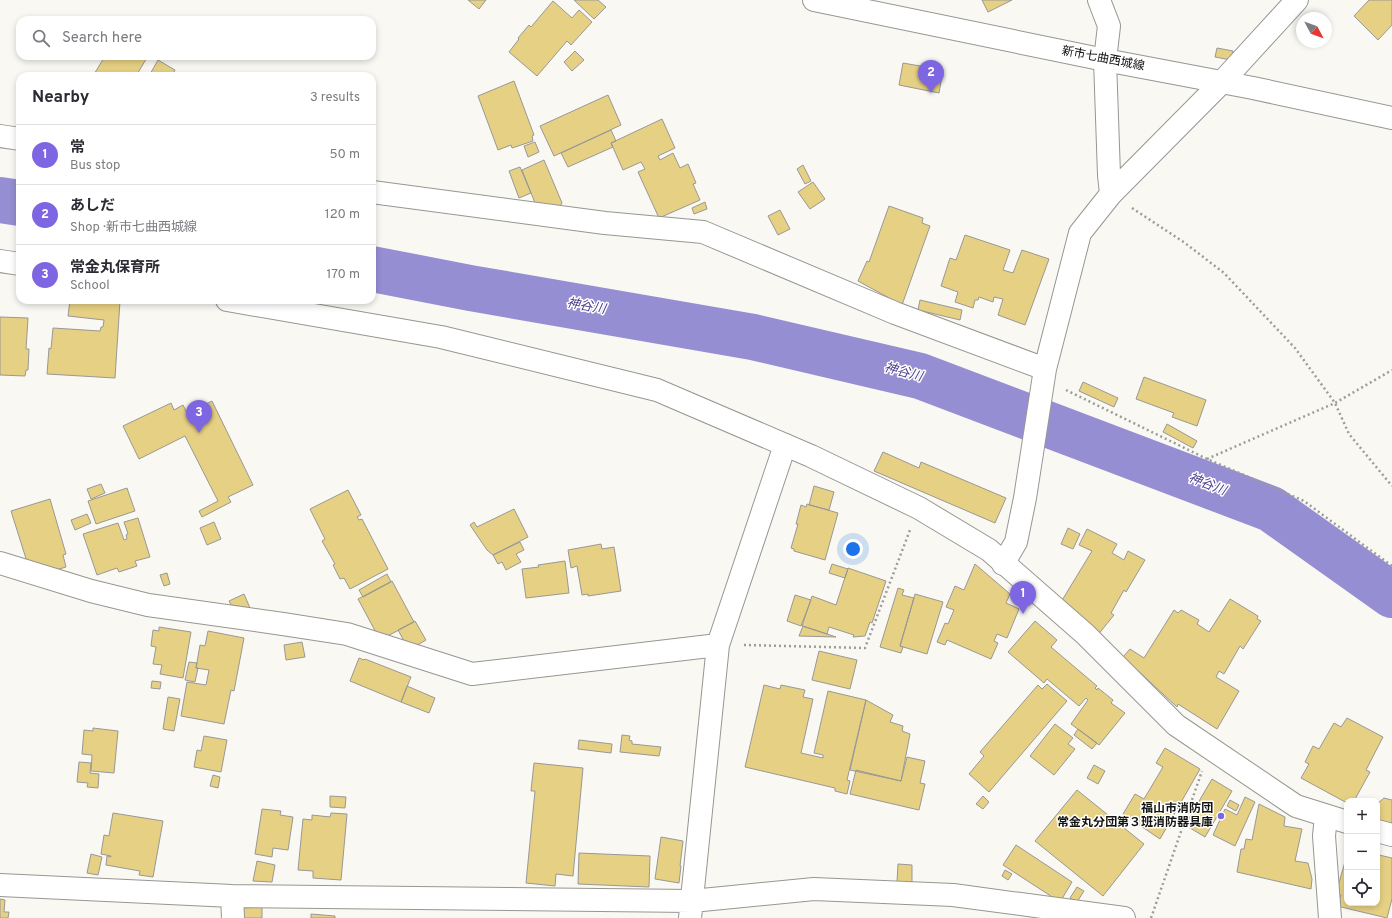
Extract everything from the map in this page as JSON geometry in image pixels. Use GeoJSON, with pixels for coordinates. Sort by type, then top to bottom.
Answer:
{"type":"FeatureCollection","features":[{"type":"Feature","properties":{"kind":"street","name":"新市七曲西城線"},"geometry":{"type":"LineString","coordinates":[[814,0],[1105,60],[1253,88],[1392,118]]}},
{"type":"Feature","properties":{"kind":"street"},"geometry":{"type":"LineString","coordinates":[[1098,0],[1109,26],[1105,60],[1108,175],[1111,194]]}},
{"type":"Feature","properties":{"kind":"street"},"geometry":{"type":"LineString","coordinates":[[1003,564],[1016,542],[1025,498],[1045,369],[1080,233],[1111,194],[1221,83],[1297,0]]}},
{"type":"Feature","properties":{"kind":"street"},"geometry":{"type":"LineString","coordinates":[[0,136],[16,138]]}},
{"type":"Feature","properties":{"kind":"street"},"geometry":{"type":"LineString","coordinates":[[376,193],[605,223],[703,232],[896,313],[1045,369]]}},
{"type":"Feature","properties":{"kind":"street"},"geometry":{"type":"LineString","coordinates":[[0,261],[16,263]]}},
{"type":"Feature","properties":{"kind":"street"},"geometry":{"type":"LineString","coordinates":[[250,304],[441,337],[657,390],[785,445],[919,508],[989,550],[1003,564],[1086,634],[1176,725],[1296,806],[1344,821]]}},
{"type":"Feature","properties":{"kind":"street"},"geometry":{"type":"LineString","coordinates":[[691,910],[718,645],[785,445]]}},
{"type":"Feature","properties":{"kind":"street"},"geometry":{"type":"LineString","coordinates":[[0,563],[91,591],[148,605],[347,634],[472,674],[718,645]]}},
{"type":"Feature","properties":{"kind":"street"},"geometry":{"type":"LineString","coordinates":[[1326,816],[1324,836],[1330,918]]}},
{"type":"Feature","properties":{"kind":"street"},"geometry":{"type":"LineString","coordinates":[[1380,832],[1392,835]]}},
{"type":"Feature","properties":{"kind":"street"},"geometry":{"type":"LineString","coordinates":[[0,885],[232,896],[691,910],[814,889],[953,895],[1124,918]]}},
{"type":"Feature","properties":{"kind":"street"},"geometry":{"type":"LineString","coordinates":[[232,896],[233,918]]}},
{"type":"Feature","properties":{"kind":"path"},"geometry":{"type":"LineString","coordinates":[[1111,194],[1184,243],[1224,273],[1295,348],[1335,403],[1349,434],[1392,486]]}},
{"type":"Feature","properties":{"kind":"path"},"geometry":{"type":"LineString","coordinates":[[1045,369],[1065,390],[1207,459],[1304,501],[1392,566]]}},
{"type":"Feature","properties":{"kind":"path"},"geometry":{"type":"LineString","coordinates":[[1207,459],[1335,403],[1392,370]]}},
{"type":"Feature","properties":{"kind":"path"},"geometry":{"type":"LineString","coordinates":[[718,645],[865,648],[919,508]]}},
{"type":"Feature","properties":{"kind":"path"},"geometry":{"type":"LineString","coordinates":[[1151,918],[1210,748]]}},
{"type":"Feature","properties":{"kind":"building"},"geometry":{"type":"Polygon","coordinates":[[[468,0],[486,0],[479,9],[468,0]]]}},
{"type":"Feature","properties":{"kind":"building"},"geometry":{"type":"Polygon","coordinates":[[[574,0],[598,0],[606,7],[594,19],[574,0]]]}},
{"type":"Feature","properties":{"kind":"building"},"geometry":{"type":"Polygon","coordinates":[[[982,0],[1012,0],[988,12],[982,0]]]}},
{"type":"Feature","properties":{"kind":"building"},"geometry":{"type":"Polygon","coordinates":[[[1369,0],[1392,0],[1392,25],[1378,40],[1354,16],[1369,0]]]}},
{"type":"Feature","properties":{"kind":"building"},"geometry":{"type":"Polygon","coordinates":[[[553,1],[572,18],[579,10],[592,22],[571,45],[567,41],[537,76],[509,52],[529,25],[531,27],[553,1]]]}},
{"type":"Feature","properties":{"kind":"building"},"geometry":{"type":"Polygon","coordinates":[[[1217,48],[1233,51],[1231,60],[1215,57],[1217,48]]]}},
{"type":"Feature","properties":{"kind":"building"},"geometry":{"type":"Polygon","coordinates":[[[575,51],[584,60],[572,71],[564,62],[575,51]]]}},
{"type":"Feature","properties":{"kind":"building"},"geometry":{"type":"Polygon","coordinates":[[[103,60],[146,60],[138,72],[95,72],[103,60]]]}},
{"type":"Feature","properties":{"kind":"building"},"geometry":{"type":"Polygon","coordinates":[[[158,60],[175,70],[174,72],[151,72],[158,60]]]}},
{"type":"Feature","properties":{"kind":"building"},"geometry":{"type":"Polygon","coordinates":[[[903,63],[943,70],[939,93],[899,85],[903,63]]]}},
{"type":"Feature","properties":{"kind":"building"},"geometry":{"type":"Polygon","coordinates":[[[514,81],[534,135],[532,136],[533,141],[512,148],[511,145],[498,150],[478,96],[514,81]]]}},
{"type":"Feature","properties":{"kind":"building"},"geometry":{"type":"Polygon","coordinates":[[[608,95],[621,125],[554,156],[540,126],[608,95]]]}},
{"type":"Feature","properties":{"kind":"building"},"geometry":{"type":"Polygon","coordinates":[[[662,119],[675,148],[658,156],[660,160],[673,153],[680,168],[688,164],[696,183],[693,184],[700,200],[659,218],[638,172],[645,169],[641,162],[623,170],[611,143],[662,119]]]}},
{"type":"Feature","properties":{"kind":"building"},"geometry":{"type":"Polygon","coordinates":[[[611,130],[616,141],[611,143],[613,147],[568,167],[561,153],[611,130]]]}},
{"type":"Feature","properties":{"kind":"building"},"geometry":{"type":"Polygon","coordinates":[[[535,142],[539,152],[528,157],[524,146],[535,142]]]}},
{"type":"Feature","properties":{"kind":"building"},"geometry":{"type":"Polygon","coordinates":[[[544,160],[562,203],[558,209],[539,206],[535,203],[522,170],[544,160]]]}},
{"type":"Feature","properties":{"kind":"building"},"geometry":{"type":"Polygon","coordinates":[[[803,165],[811,181],[805,184],[797,169],[803,165]]]}},
{"type":"Feature","properties":{"kind":"building"},"geometry":{"type":"Polygon","coordinates":[[[520,167],[531,193],[519,198],[509,171],[520,167]]]}},
{"type":"Feature","properties":{"kind":"building"},"geometry":{"type":"Polygon","coordinates":[[[813,182],[825,199],[810,209],[798,192],[813,182]]]}},
{"type":"Feature","properties":{"kind":"building"},"geometry":{"type":"Polygon","coordinates":[[[705,202],[707,209],[694,214],[692,208],[705,202]]]}},
{"type":"Feature","properties":{"kind":"building"},"geometry":{"type":"Polygon","coordinates":[[[889,206],[923,218],[922,223],[930,226],[902,305],[858,281],[867,261],[869,262],[889,206]]]}},
{"type":"Feature","properties":{"kind":"building"},"geometry":{"type":"Polygon","coordinates":[[[780,210],[790,229],[778,235],[768,216],[780,210]]]}},
{"type":"Feature","properties":{"kind":"building"},"geometry":{"type":"Polygon","coordinates":[[[965,235],[1010,250],[1003,270],[1013,273],[1022,250],[1049,259],[1025,325],[998,315],[1003,299],[994,297],[993,302],[979,297],[978,300],[975,300],[973,308],[955,302],[958,292],[941,286],[950,258],[956,260],[965,235]]]}},
{"type":"Feature","properties":{"kind":"building"},"geometry":{"type":"Polygon","coordinates":[[[920,300],[962,310],[960,320],[918,310],[920,300]]]}},
{"type":"Feature","properties":{"kind":"building"},"geometry":{"type":"Polygon","coordinates":[[[70,304],[120,304],[115,378],[47,374],[49,348],[51,349],[53,328],[100,331],[101,327],[103,327],[104,320],[68,316],[70,304]]]}},
{"type":"Feature","properties":{"kind":"building"},"geometry":{"type":"Polygon","coordinates":[[[0,317],[28,318],[26,349],[29,349],[28,370],[26,370],[25,376],[0,375],[0,317]]]}},
{"type":"Feature","properties":{"kind":"building"},"geometry":{"type":"Polygon","coordinates":[[[1144,377],[1206,400],[1197,426],[1172,417],[1174,413],[1136,399],[1144,377]]]}},
{"type":"Feature","properties":{"kind":"building"},"geometry":{"type":"Polygon","coordinates":[[[1083,382],[1118,398],[1114,407],[1079,391],[1083,382]]]}},
{"type":"Feature","properties":{"kind":"building"},"geometry":{"type":"Polygon","coordinates":[[[212,401],[253,485],[228,497],[231,502],[202,517],[199,511],[218,501],[185,436],[139,459],[123,426],[171,403],[174,410],[183,405],[187,413],[212,401]]]}},
{"type":"Feature","properties":{"kind":"building"},"geometry":{"type":"Polygon","coordinates":[[[1167,424],[1197,441],[1193,448],[1163,432],[1167,424]]]}},
{"type":"Feature","properties":{"kind":"building"},"geometry":{"type":"Polygon","coordinates":[[[883,452],[919,468],[921,462],[1006,498],[995,523],[874,471],[883,452]]]}},
{"type":"Feature","properties":{"kind":"building"},"geometry":{"type":"Polygon","coordinates":[[[101,484],[105,493],[91,499],[87,489],[101,484]]]}},
{"type":"Feature","properties":{"kind":"building"},"geometry":{"type":"Polygon","coordinates":[[[814,486],[834,492],[829,510],[809,505],[814,486]]]}},
{"type":"Feature","properties":{"kind":"building"},"geometry":{"type":"Polygon","coordinates":[[[127,488],[135,511],[96,524],[88,501],[127,488]]]}},
{"type":"Feature","properties":{"kind":"building"},"geometry":{"type":"Polygon","coordinates":[[[348,490],[361,515],[357,517],[359,520],[362,519],[388,569],[350,589],[344,578],[340,579],[333,565],[335,564],[322,541],[325,539],[310,509],[348,490]]]}},
{"type":"Feature","properties":{"kind":"building"},"geometry":{"type":"Polygon","coordinates":[[[50,499],[66,554],[63,555],[66,567],[46,573],[28,565],[11,511],[50,499]]]}},
{"type":"Feature","properties":{"kind":"building"},"geometry":{"type":"Polygon","coordinates":[[[807,504],[838,513],[825,560],[794,551],[794,549],[791,548],[798,524],[796,524],[801,505],[806,507],[807,504]]]}},
{"type":"Feature","properties":{"kind":"building"},"geometry":{"type":"Polygon","coordinates":[[[514,509],[528,537],[493,555],[487,550],[470,525],[474,522],[477,527],[514,509]]]}},
{"type":"Feature","properties":{"kind":"building"},"geometry":{"type":"Polygon","coordinates":[[[87,514],[91,523],[75,530],[71,520],[87,514]]]}},
{"type":"Feature","properties":{"kind":"building"},"geometry":{"type":"Polygon","coordinates":[[[138,518],[150,557],[135,561],[137,566],[119,572],[117,568],[97,575],[83,534],[118,523],[124,540],[127,539],[126,535],[128,534],[124,522],[138,518]]]}},
{"type":"Feature","properties":{"kind":"building"},"geometry":{"type":"Polygon","coordinates":[[[214,522],[221,539],[207,545],[200,528],[214,522]]]}},
{"type":"Feature","properties":{"kind":"building"},"geometry":{"type":"Polygon","coordinates":[[[1068,528],[1080,534],[1073,549],[1061,544],[1068,528]]]}},
{"type":"Feature","properties":{"kind":"building"},"geometry":{"type":"Polygon","coordinates":[[[1087,529],[1117,544],[1112,553],[1124,560],[1128,551],[1145,560],[1126,592],[1124,590],[1111,613],[1114,615],[1097,636],[1061,602],[1092,551],[1079,545],[1087,529]]]}},
{"type":"Feature","properties":{"kind":"building"},"geometry":{"type":"Polygon","coordinates":[[[520,542],[524,550],[516,554],[521,562],[506,570],[502,562],[498,564],[493,555],[520,542]]]}},
{"type":"Feature","properties":{"kind":"building"},"geometry":{"type":"Polygon","coordinates":[[[601,544],[602,549],[614,547],[621,591],[588,596],[588,594],[582,595],[577,566],[571,568],[568,550],[601,544]]]}},
{"type":"Feature","properties":{"kind":"building"},"geometry":{"type":"Polygon","coordinates":[[[565,561],[569,593],[526,598],[522,569],[565,561]]]}},
{"type":"Feature","properties":{"kind":"building"},"geometry":{"type":"Polygon","coordinates":[[[832,564],[848,569],[845,578],[829,573],[832,564]]]}},
{"type":"Feature","properties":{"kind":"building"},"geometry":{"type":"Polygon","coordinates":[[[975,564],[1010,594],[1006,603],[1019,609],[1007,638],[997,634],[994,641],[998,643],[991,659],[947,640],[945,645],[937,642],[945,623],[948,624],[954,610],[946,607],[955,586],[964,590],[975,564]]]}},
{"type":"Feature","properties":{"kind":"building"},"geometry":{"type":"Polygon","coordinates":[[[848,568],[886,581],[872,623],[870,622],[865,636],[853,637],[854,635],[829,627],[827,634],[802,626],[812,596],[836,605],[848,568]]]}},
{"type":"Feature","properties":{"kind":"building"},"geometry":{"type":"Polygon","coordinates":[[[167,573],[170,584],[164,586],[160,575],[167,573]]]}},
{"type":"Feature","properties":{"kind":"building"},"geometry":{"type":"Polygon","coordinates":[[[387,574],[391,582],[363,597],[359,590],[387,574]]]}},
{"type":"Feature","properties":{"kind":"building"},"geometry":{"type":"Polygon","coordinates":[[[392,581],[414,622],[380,640],[358,599],[392,581]]]}},
{"type":"Feature","properties":{"kind":"building"},"geometry":{"type":"Polygon","coordinates":[[[898,588],[904,590],[902,595],[914,598],[900,646],[903,647],[901,653],[880,647],[898,588]]]}},
{"type":"Feature","properties":{"kind":"building"},"geometry":{"type":"Polygon","coordinates":[[[244,594],[250,608],[231,605],[229,601],[244,594]]]}},
{"type":"Feature","properties":{"kind":"building"},"geometry":{"type":"Polygon","coordinates":[[[915,594],[943,602],[927,654],[900,646],[915,594]]]}},
{"type":"Feature","properties":{"kind":"building"},"geometry":{"type":"Polygon","coordinates":[[[795,595],[811,600],[801,626],[787,621],[795,595]]]}},
{"type":"Feature","properties":{"kind":"building"},"geometry":{"type":"Polygon","coordinates":[[[1230,599],[1258,616],[1257,619],[1261,621],[1243,649],[1240,646],[1224,674],[1219,671],[1216,677],[1239,691],[1217,729],[1178,704],[1177,707],[1123,657],[1130,649],[1144,658],[1174,610],[1178,613],[1181,610],[1199,620],[1197,624],[1209,632],[1230,599]]]}},
{"type":"Feature","properties":{"kind":"building"},"geometry":{"type":"Polygon","coordinates":[[[415,621],[426,640],[409,650],[398,630],[415,621]]]}},
{"type":"Feature","properties":{"kind":"building"},"geometry":{"type":"Polygon","coordinates":[[[1035,621],[1057,640],[1051,647],[1097,686],[1095,688],[1097,690],[1098,688],[1113,700],[1111,703],[1125,713],[1099,745],[1071,724],[1088,700],[1086,698],[1079,706],[1047,679],[1044,683],[1008,652],[1035,621]]]}},
{"type":"Feature","properties":{"kind":"building"},"geometry":{"type":"Polygon","coordinates":[[[803,626],[836,637],[799,636],[803,626]]]}},
{"type":"Feature","properties":{"kind":"building"},"geometry":{"type":"Polygon","coordinates":[[[159,627],[191,632],[183,678],[160,674],[162,665],[153,664],[156,647],[151,646],[153,630],[159,631],[159,627]]]}},
{"type":"Feature","properties":{"kind":"building"},"geometry":{"type":"Polygon","coordinates":[[[208,631],[244,638],[234,691],[231,690],[224,724],[181,716],[187,682],[206,685],[209,670],[196,668],[200,645],[205,646],[208,631]]]}},
{"type":"Feature","properties":{"kind":"building"},"geometry":{"type":"Polygon","coordinates":[[[302,642],[305,657],[286,660],[284,645],[302,642]]]}},
{"type":"Feature","properties":{"kind":"building"},"geometry":{"type":"Polygon","coordinates":[[[819,651],[857,660],[850,689],[812,680],[819,651]]]}},
{"type":"Feature","properties":{"kind":"building"},"geometry":{"type":"Polygon","coordinates":[[[359,658],[411,677],[401,702],[350,681],[359,658]]]}},
{"type":"Feature","properties":{"kind":"building"},"geometry":{"type":"Polygon","coordinates":[[[189,662],[197,663],[196,668],[198,668],[195,682],[185,680],[189,662]]]}},
{"type":"Feature","properties":{"kind":"building"},"geometry":{"type":"Polygon","coordinates":[[[152,681],[161,682],[160,689],[151,688],[152,681]]]}},
{"type":"Feature","properties":{"kind":"building"},"geometry":{"type":"Polygon","coordinates":[[[1047,684],[1067,701],[989,792],[969,774],[984,756],[980,752],[1038,685],[1042,689],[1047,684]]]}},
{"type":"Feature","properties":{"kind":"building"},"geometry":{"type":"Polygon","coordinates":[[[764,685],[780,689],[781,685],[805,690],[803,697],[813,699],[801,753],[823,758],[823,755],[814,753],[828,691],[866,700],[847,780],[850,781],[847,794],[835,791],[835,788],[745,767],[764,685]]]}},
{"type":"Feature","properties":{"kind":"building"},"geometry":{"type":"Polygon","coordinates":[[[407,686],[435,698],[429,713],[401,702],[407,686]]]}},
{"type":"Feature","properties":{"kind":"building"},"geometry":{"type":"Polygon","coordinates":[[[168,697],[180,699],[174,731],[163,729],[168,697]]]}},
{"type":"Feature","properties":{"kind":"building"},"geometry":{"type":"Polygon","coordinates":[[[866,700],[893,715],[890,722],[903,726],[902,731],[910,734],[901,781],[850,770],[866,700]]]}},
{"type":"Feature","properties":{"kind":"building"},"geometry":{"type":"Polygon","coordinates":[[[1347,718],[1383,737],[1366,770],[1370,772],[1356,798],[1344,798],[1344,801],[1301,778],[1309,764],[1305,762],[1313,746],[1319,749],[1334,723],[1341,727],[1347,718]]]}},
{"type":"Feature","properties":{"kind":"building"},"geometry":{"type":"Polygon","coordinates":[[[1055,724],[1073,738],[1068,744],[1075,749],[1054,775],[1030,756],[1055,724]]]}},
{"type":"Feature","properties":{"kind":"building"},"geometry":{"type":"Polygon","coordinates":[[[93,728],[118,731],[114,773],[91,771],[92,755],[82,754],[84,730],[93,731],[93,728]]]}},
{"type":"Feature","properties":{"kind":"building"},"geometry":{"type":"Polygon","coordinates":[[[1078,729],[1097,743],[1092,749],[1074,735],[1078,729]]]}},
{"type":"Feature","properties":{"kind":"building"},"geometry":{"type":"Polygon","coordinates":[[[622,735],[630,736],[629,740],[632,741],[632,744],[661,747],[659,756],[620,752],[622,735]]]}},
{"type":"Feature","properties":{"kind":"building"},"geometry":{"type":"Polygon","coordinates":[[[204,736],[227,740],[221,772],[194,767],[197,750],[201,751],[204,736]]]}},
{"type":"Feature","properties":{"kind":"building"},"geometry":{"type":"Polygon","coordinates":[[[579,740],[612,744],[611,753],[578,749],[579,740]]]}},
{"type":"Feature","properties":{"kind":"building"},"geometry":{"type":"Polygon","coordinates":[[[1165,748],[1200,769],[1160,839],[1123,814],[1135,794],[1144,799],[1163,767],[1156,763],[1165,748]]]}},
{"type":"Feature","properties":{"kind":"building"},"geometry":{"type":"Polygon","coordinates":[[[907,757],[925,761],[920,783],[925,784],[919,810],[850,794],[856,770],[901,781],[907,757]]]}},
{"type":"Feature","properties":{"kind":"building"},"geometry":{"type":"Polygon","coordinates":[[[79,762],[91,763],[90,773],[99,774],[98,788],[87,787],[88,783],[77,782],[79,762]]]}},
{"type":"Feature","properties":{"kind":"building"},"geometry":{"type":"Polygon","coordinates":[[[534,763],[583,768],[573,876],[556,874],[555,886],[526,883],[535,791],[531,791],[534,763]]]}},
{"type":"Feature","properties":{"kind":"building"},"geometry":{"type":"Polygon","coordinates":[[[1094,765],[1105,771],[1098,784],[1087,778],[1094,765]]]}},
{"type":"Feature","properties":{"kind":"building"},"geometry":{"type":"Polygon","coordinates":[[[213,775],[220,777],[218,788],[210,786],[213,775]]]}},
{"type":"Feature","properties":{"kind":"building"},"geometry":{"type":"Polygon","coordinates":[[[1212,779],[1232,791],[1205,837],[1185,825],[1212,779]]]}},
{"type":"Feature","properties":{"kind":"building"},"geometry":{"type":"Polygon","coordinates":[[[1077,790],[1144,844],[1103,896],[1035,841],[1077,790]]]}},
{"type":"Feature","properties":{"kind":"building"},"geometry":{"type":"Polygon","coordinates":[[[330,796],[346,797],[345,808],[330,807],[330,796]]]}},
{"type":"Feature","properties":{"kind":"building"},"geometry":{"type":"Polygon","coordinates":[[[983,796],[989,802],[983,809],[976,804],[983,796]]]}},
{"type":"Feature","properties":{"kind":"building"},"geometry":{"type":"Polygon","coordinates":[[[1245,797],[1255,802],[1235,846],[1213,835],[1225,809],[1237,815],[1245,797]]]}},
{"type":"Feature","properties":{"kind":"building"},"geometry":{"type":"Polygon","coordinates":[[[1384,798],[1392,800],[1392,826],[1380,822],[1380,801],[1384,798]]]}},
{"type":"Feature","properties":{"kind":"building"},"geometry":{"type":"Polygon","coordinates":[[[1230,800],[1239,805],[1236,811],[1227,806],[1230,800]]]}},
{"type":"Feature","properties":{"kind":"building"},"geometry":{"type":"Polygon","coordinates":[[[1259,804],[1285,817],[1284,826],[1302,829],[1295,861],[1308,863],[1312,879],[1311,889],[1237,872],[1241,849],[1244,849],[1246,839],[1252,840],[1259,804]]]}},
{"type":"Feature","properties":{"kind":"building"},"geometry":{"type":"Polygon","coordinates":[[[262,809],[281,811],[280,815],[293,817],[288,850],[273,848],[272,857],[255,854],[262,809]]]}},
{"type":"Feature","properties":{"kind":"building"},"geometry":{"type":"Polygon","coordinates":[[[113,813],[163,821],[153,877],[139,875],[140,871],[106,865],[107,856],[111,856],[101,854],[104,835],[109,836],[113,813]]]}},
{"type":"Feature","properties":{"kind":"building"},"geometry":{"type":"Polygon","coordinates":[[[331,813],[347,814],[341,880],[313,878],[313,871],[298,870],[303,819],[312,820],[312,815],[330,817],[331,813]]]}},
{"type":"Feature","properties":{"kind":"building"},"geometry":{"type":"Polygon","coordinates":[[[661,837],[683,841],[679,883],[655,879],[661,837]]]}},
{"type":"Feature","properties":{"kind":"building"},"geometry":{"type":"Polygon","coordinates":[[[1016,845],[1072,882],[1060,902],[1003,865],[1016,845]]]}},
{"type":"Feature","properties":{"kind":"building"},"geometry":{"type":"Polygon","coordinates":[[[579,853],[650,856],[649,887],[578,884],[579,853]]]}},
{"type":"Feature","properties":{"kind":"building"},"geometry":{"type":"Polygon","coordinates":[[[91,854],[102,857],[98,875],[87,873],[91,854]]]}},
{"type":"Feature","properties":{"kind":"building"},"geometry":{"type":"Polygon","coordinates":[[[1380,855],[1392,858],[1392,899],[1387,918],[1337,906],[1341,895],[1336,893],[1344,865],[1344,906],[1380,906],[1380,855]]]}},
{"type":"Feature","properties":{"kind":"building"},"geometry":{"type":"Polygon","coordinates":[[[257,861],[275,865],[272,882],[253,881],[257,861]]]}},
{"type":"Feature","properties":{"kind":"building"},"geometry":{"type":"Polygon","coordinates":[[[898,864],[912,865],[912,883],[897,882],[898,864]]]}},
{"type":"Feature","properties":{"kind":"building"},"geometry":{"type":"Polygon","coordinates":[[[1005,870],[1012,874],[1008,880],[1002,876],[1005,870]]]}},
{"type":"Feature","properties":{"kind":"building"},"geometry":{"type":"Polygon","coordinates":[[[1077,887],[1084,891],[1077,902],[1070,898],[1077,887]]]}},
{"type":"Feature","properties":{"kind":"building"},"geometry":{"type":"Polygon","coordinates":[[[0,899],[5,900],[4,912],[9,912],[8,918],[0,918],[0,899]]]}},
{"type":"Feature","properties":{"kind":"building"},"geometry":{"type":"Polygon","coordinates":[[[262,907],[262,918],[242,918],[242,908],[262,907]]]}},
{"type":"Feature","properties":{"kind":"building"},"geometry":{"type":"Polygon","coordinates":[[[311,914],[335,916],[335,918],[311,918],[311,914]]]}},
{"type":"Feature","properties":{"kind":"waterway","name":"神谷川"},"geometry":{"type":"LineString","coordinates":[[0,200],[16,202]]}},
{"type":"Feature","properties":{"kind":"waterway","name":"神谷川"},"geometry":{"type":"LineString","coordinates":[[376,270],[470,288],[753,337],[920,376],[1271,509],[1392,595]]}},
{"type":"Feature","properties":{"kind":"place","name":"あしだ"},"geometry":{"type":"Point","coordinates":[931,93]}},
{"type":"Feature","properties":{"kind":"place","name":"常金丸保育所"},"geometry":{"type":"Point","coordinates":[199,433]}},
{"type":"Feature","properties":{"kind":"place","name":"常"},"geometry":{"type":"Point","coordinates":[1023,614]}},
{"type":"Feature","properties":{"kind":"place","name":"福山市消防団 常金丸分団第３班消防器具庫"},"geometry":{"type":"Point","coordinates":[1221,816]}}]}
